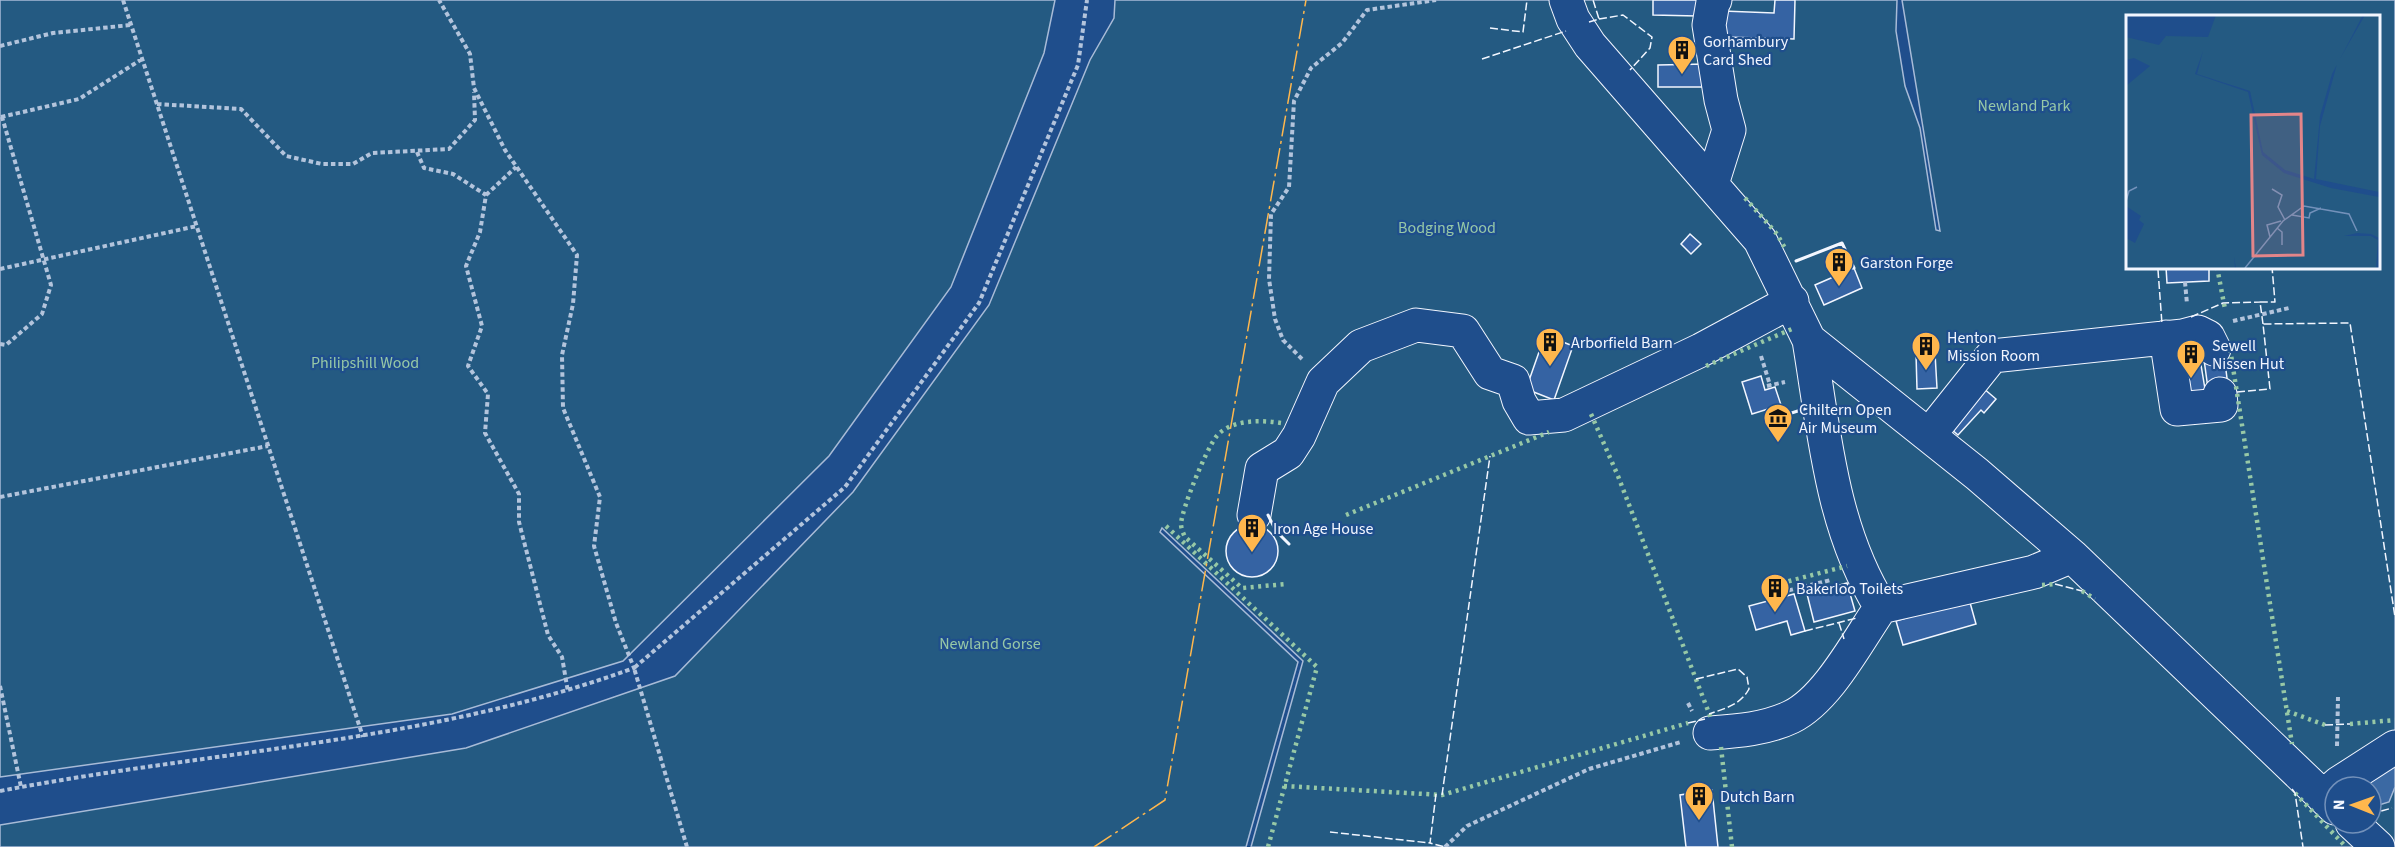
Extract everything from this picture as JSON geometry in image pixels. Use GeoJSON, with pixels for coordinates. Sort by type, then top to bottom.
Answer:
{"type":"FeatureCollection","features":[{"type":"Feature","properties":{"kind":"lane"},"geometry":{"type":"LineString","coordinates":[[1566,0],[1573,19],[1590,45],[1760,240],[1792,301],[1809,340],[1837,502],[1861,573],[1881,607]]}},
{"type":"Feature","properties":{"kind":"lane"},"geometry":{"type":"LineString","coordinates":[[1712,184],[1729,130],[1721,100],[1709,25],[1715,0]]}},
{"type":"Feature","properties":{"kind":"lane"},"geometry":{"type":"LineString","coordinates":[[1254,515],[1262,469],[1288,453],[1299,436],[1323,382],[1361,346],[1416,325],[1463,332],[1490,373],[1513,381],[1519,401],[1529,418],[1564,415],[1701,350],[1792,301]]}},
{"type":"Feature","properties":{"kind":"lane"},"geometry":{"type":"LineString","coordinates":[[1809,340],[1929,435],[2072,556],[2323,788]]}},
{"type":"Feature","properties":{"kind":"lane"},"geometry":{"type":"LineString","coordinates":[[1929,435],[1992,356],[2190,342],[2177,409],[2221,405],[2220,394]]}},
{"type":"Feature","properties":{"kind":"lane"},"geometry":{"type":"LineString","coordinates":[[1710,733],[1751,730],[1792,717],[1809,703],[1834,676],[1881,607],[2034,572],[2072,556]]}},
{"type":"Feature","properties":{"kind":"lane"},"geometry":{"type":"LineString","coordinates":[[2359,775],[2395,747]]}},
{"type":"Feature","properties":{"kind":"lane"},"geometry":{"type":"LineString","coordinates":[[2365,835],[2378,847]]}},
{"type":"Feature","properties":{"kind":"path"},"geometry":{"type":"LineString","coordinates":[[123,0],[363,737]]}},
{"type":"Feature","properties":{"kind":"path"},"geometry":{"type":"LineString","coordinates":[[157,104],[241,109],[286,156],[322,164],[353,164],[372,153],[449,149],[475,120],[474,88],[470,54],[439,0]]}},
{"type":"Feature","properties":{"kind":"path"},"geometry":{"type":"LineString","coordinates":[[0,791],[363,737],[568,692],[634,668],[845,487],[979,303],[1078,65],[1087,0]]}},
{"type":"Feature","properties":{"kind":"path"},"geometry":{"type":"LineString","coordinates":[[1323,382],[1283,340],[1275,319],[1269,279],[1271,214],[1289,187],[1294,101],[1311,68],[1342,43],[1367,10],[1436,0]]}},
{"type":"Feature","properties":{"kind":"path"},"geometry":{"type":"LineString","coordinates":[[0,46],[54,33],[131,25]]}},
{"type":"Feature","properties":{"kind":"path"},"geometry":{"type":"LineString","coordinates":[[0,344],[6,345],[42,314],[51,285],[1,117],[79,99],[142,59]]}},
{"type":"Feature","properties":{"kind":"path"},"geometry":{"type":"LineString","coordinates":[[474,88],[505,150],[577,255],[573,304],[562,355],[563,408],[600,497],[594,546],[616,623],[634,668],[687,847]]}},
{"type":"Feature","properties":{"kind":"path"},"geometry":{"type":"LineString","coordinates":[[417,152],[424,168],[453,174],[486,195]]}},
{"type":"Feature","properties":{"kind":"path"},"geometry":{"type":"LineString","coordinates":[[516,167],[486,195],[480,232],[466,267],[482,326],[468,366],[488,394],[485,433],[519,494],[519,522],[548,635],[562,657],[568,692]]}},
{"type":"Feature","properties":{"kind":"path"},"geometry":{"type":"LineString","coordinates":[[0,269],[197,226]]}},
{"type":"Feature","properties":{"kind":"path"},"geometry":{"type":"LineString","coordinates":[[2190,342],[2289,308]]}},
{"type":"Feature","properties":{"kind":"path"},"geometry":{"type":"LineString","coordinates":[[1761,356],[1770,385]]}},
{"type":"Feature","properties":{"kind":"path"},"geometry":{"type":"LineString","coordinates":[[0,497],[268,446]]}},
{"type":"Feature","properties":{"kind":"path"},"geometry":{"type":"LineString","coordinates":[[1774,594],[1861,573]]}},
{"type":"Feature","properties":{"kind":"path"},"geometry":{"type":"LineString","coordinates":[[0,686],[21,787]]}},
{"type":"Feature","properties":{"kind":"path"},"geometry":{"type":"LineString","coordinates":[[2333,775],[2338,697]]}},
{"type":"Feature","properties":{"kind":"path"},"geometry":{"type":"LineString","coordinates":[[1445,847],[1467,826],[1589,770],[1710,733]]}},
{"type":"Feature","properties":{"kind":"green space","name":"Philipshill Wood"},"geometry":{"type":"Polygon","coordinates":[[[0,0],[1055,0],[1044,53],[951,287],[829,456],[623,661],[452,714],[0,777],[0,0]]]}},
{"type":"Feature","properties":{"kind":"green space","name":"Chiltern Open Air Museum"},"geometry":{"type":"Polygon","coordinates":[[[1115,0],[1897,0],[1896,31],[1905,86],[1920,128],[1936,230],[1940,231],[1902,0],[2395,0],[2395,847],[1251,847],[1303,661],[1162,528],[1160,532],[1298,662],[1246,847],[0,847],[0,825],[466,748],[675,676],[853,492],[989,305],[1090,60],[1114,18],[1115,0]]]}},
{"type":"Feature","properties":{"kind":"shaded area"},"geometry":{"type":"Polygon","coordinates":[[[2395,766],[2395,787],[2389,802],[2383,804],[2383,775],[2368,775],[2395,766]]]}},
{"type":"Feature","properties":{"kind":"building"},"geometry":{"type":"Polygon","coordinates":[[[1653,0],[1697,0],[1697,16],[1653,15],[1653,0]]]}},
{"type":"Feature","properties":{"kind":"building"},"geometry":{"type":"Polygon","coordinates":[[[1775,0],[1795,0],[1794,39],[1722,37],[1723,11],[1774,13],[1775,0]]]}},
{"type":"Feature","properties":{"kind":"building","name":"Gorhambury Card Shed"},"geometry":{"type":"Polygon","coordinates":[[[1706,64],[1707,87],[1658,87],[1658,65],[1706,64]]]}},
{"type":"Feature","properties":{"kind":"building"},"geometry":{"type":"Polygon","coordinates":[[[1690,234],[1701,244],[1691,254],[1681,244],[1690,234]]]}},
{"type":"Feature","properties":{"kind":"building","name":"Garston Forge"},"geometry":{"type":"Polygon","coordinates":[[[1854,268],[1862,288],[1824,305],[1815,285],[1854,268]]]}},
{"type":"Feature","properties":{"kind":"building"},"geometry":{"type":"Polygon","coordinates":[[[2166,268],[2209,268],[2209,281],[2167,283],[2166,268]]]}},
{"type":"Feature","properties":{"kind":"building","name":"Arborfield Barn"},"geometry":{"type":"Polygon","coordinates":[[[1545,335],[1573,346],[1554,400],[1526,389],[1545,335]]]}},
{"type":"Feature","properties":{"kind":"building"},"geometry":{"type":"Polygon","coordinates":[[[2223,348],[2229,393],[2209,396],[2203,352],[2223,348]]]}},
{"type":"Feature","properties":{"kind":"building","name":"Henton Mission Room"},"geometry":{"type":"Polygon","coordinates":[[[1935,353],[1937,388],[1917,389],[1916,354],[1935,353]]]}},
{"type":"Feature","properties":{"kind":"building","name":"Sewell Nissen Hut"},"geometry":{"type":"Polygon","coordinates":[[[2199,353],[2207,401],[2183,404],[2176,356],[2199,353]]]}},
{"type":"Feature","properties":{"kind":"building"},"geometry":{"type":"Polygon","coordinates":[[[1761,376],[1765,390],[1775,387],[1781,405],[1752,414],[1742,382],[1761,376]]]}},
{"type":"Feature","properties":{"kind":"building"},"geometry":{"type":"Polygon","coordinates":[[[1976,382],[1996,399],[1984,413],[1981,410],[1958,435],[1942,421],[1976,382]]]}},
{"type":"Feature","properties":{"kind":"building","name":"Iron Age House"},"geometry":{"type":"Polygon","coordinates":[[[1252,525],[1266,529],[1274,537],[1278,551],[1274,565],[1266,573],[1252,577],[1238,573],[1230,565],[1226,551],[1230,537],[1238,529],[1252,525]]]}},
{"type":"Feature","properties":{"kind":"building"},"geometry":{"type":"Polygon","coordinates":[[[1847,583],[1855,611],[1814,622],[1807,594],[1847,583]]]}},
{"type":"Feature","properties":{"kind":"building","name":"Bakerloo Toilets"},"geometry":{"type":"Polygon","coordinates":[[[1794,594],[1805,631],[1791,635],[1787,621],[1756,630],[1749,606],[1794,594]]]}},
{"type":"Feature","properties":{"kind":"building"},"geometry":{"type":"Polygon","coordinates":[[[1969,599],[1976,624],[1903,645],[1896,621],[1969,599]]]}},
{"type":"Feature","properties":{"kind":"building","name":"Dutch Barn"},"geometry":{"type":"Polygon","coordinates":[[[1712,790],[1718,847],[1686,847],[1680,795],[1712,790]]]}},
{"type":"Feature","properties":{"kind":"hedge"},"geometry":{"type":"LineString","coordinates":[[1745,198],[1777,234],[1786,250]]}},
{"type":"Feature","properties":{"kind":"hedge"},"geometry":{"type":"LineString","coordinates":[[2217,268],[2225,309]]}},
{"type":"Feature","properties":{"kind":"hedge"},"geometry":{"type":"LineString","coordinates":[[1706,366],[1792,329]]}},
{"type":"Feature","properties":{"kind":"hedge"},"geometry":{"type":"LineString","coordinates":[[2229,342],[2292,744]]}},
{"type":"Feature","properties":{"kind":"hedge"},"geometry":{"type":"LineString","coordinates":[[1591,414],[1618,476],[1712,721]]}},
{"type":"Feature","properties":{"kind":"hedge"},"geometry":{"type":"LineString","coordinates":[[1281,423],[1246,422],[1229,427],[1216,437],[1195,479],[1185,505],[1181,524],[1185,537],[1242,588],[1286,584]]}},
{"type":"Feature","properties":{"kind":"hedge"},"geometry":{"type":"LineString","coordinates":[[1346,515],[1549,432]]}},
{"type":"Feature","properties":{"kind":"hedge"},"geometry":{"type":"LineString","coordinates":[[1166,526],[1317,667],[1268,847]]}},
{"type":"Feature","properties":{"kind":"hedge"},"geometry":{"type":"LineString","coordinates":[[1774,585],[1847,566]]}},
{"type":"Feature","properties":{"kind":"hedge"},"geometry":{"type":"LineString","coordinates":[[2042,585],[2055,584]]}},
{"type":"Feature","properties":{"kind":"hedge"},"geometry":{"type":"LineString","coordinates":[[2082,591],[2095,599]]}},
{"type":"Feature","properties":{"kind":"hedge"},"geometry":{"type":"LineString","coordinates":[[2287,711],[2325,725]]}},
{"type":"Feature","properties":{"kind":"hedge"},"geometry":{"type":"LineString","coordinates":[[2350,724],[2395,720]]}},
{"type":"Feature","properties":{"kind":"hedge"},"geometry":{"type":"LineString","coordinates":[[1284,786],[1442,795],[1688,723]]}},
{"type":"Feature","properties":{"kind":"hedge"},"geometry":{"type":"LineString","coordinates":[[1721,747],[1732,847]]}},
{"type":"Feature","properties":{"kind":"hedge"},"geometry":{"type":"LineString","coordinates":[[2295,793],[2346,847]]}},
{"type":"Feature","properties":{"kind":"fence"},"geometry":{"type":"LineString","coordinates":[[1490,28],[1523,32],[1527,0]]}},
{"type":"Feature","properties":{"kind":"fence"},"geometry":{"type":"LineString","coordinates":[[1589,22],[1599,19],[1593,0]]}},
{"type":"Feature","properties":{"kind":"fence"},"geometry":{"type":"LineString","coordinates":[[1599,19],[1623,15],[1652,37],[1650,48],[1630,70]]}},
{"type":"Feature","properties":{"kind":"fence"},"geometry":{"type":"LineString","coordinates":[[1482,59],[1566,31]]}},
{"type":"Feature","properties":{"kind":"fence"},"geometry":{"type":"LineString","coordinates":[[2263,324],[2260,302],[2275,302],[2272,268]]}},
{"type":"Feature","properties":{"kind":"fence"},"geometry":{"type":"LineString","coordinates":[[2158,270],[2162,324]]}},
{"type":"Feature","properties":{"kind":"fence"},"geometry":{"type":"LineString","coordinates":[[2191,317],[2223,303],[2260,302]]}},
{"type":"Feature","properties":{"kind":"fence"},"geometry":{"type":"LineString","coordinates":[[2237,392],[2270,389],[2263,324],[2350,323],[2395,617]]}},
{"type":"Feature","properties":{"kind":"fence"},"geometry":{"type":"LineString","coordinates":[[1442,795],[1490,456]]}},
{"type":"Feature","properties":{"kind":"fence"},"geometry":{"type":"LineString","coordinates":[[2055,584],[2082,591]]}},
{"type":"Feature","properties":{"kind":"fence"},"geometry":{"type":"LineString","coordinates":[[1805,631],[1857,618]]}},
{"type":"Feature","properties":{"kind":"fence"},"geometry":{"type":"LineString","coordinates":[[1839,623],[1844,639]]}},
{"type":"Feature","properties":{"kind":"fence"},"geometry":{"type":"LineString","coordinates":[[1696,679],[1738,669],[1747,677],[1749,689],[1741,699],[1709,714]]}},
{"type":"Feature","properties":{"kind":"fence"},"geometry":{"type":"LineString","coordinates":[[1688,723],[1705,719]]}},
{"type":"Feature","properties":{"kind":"fence"},"geometry":{"type":"LineString","coordinates":[[2325,725],[2350,724]]}},
{"type":"Feature","properties":{"kind":"fence"},"geometry":{"type":"LineString","coordinates":[[2292,789],[2295,793],[2303,847]]}},
{"type":"Feature","properties":{"kind":"fence"},"geometry":{"type":"LineString","coordinates":[[1436,794],[1430,843],[1445,847]]}},
{"type":"Feature","properties":{"kind":"fence"},"geometry":{"type":"LineString","coordinates":[[2383,811],[2392,808]]}},
{"type":"Feature","properties":{"kind":"fence"},"geometry":{"type":"LineString","coordinates":[[1330,832],[1430,843]]}},
{"type":"Feature","properties":{"kind":"wall"},"geometry":{"type":"LineString","coordinates":[[1796,261],[1842,243],[1854,268]]}},
{"type":"Feature","properties":{"kind":"wall"},"geometry":{"type":"LineString","coordinates":[[1772,407],[1776,418],[1807,408]]}},
{"type":"Feature","properties":{"kind":"wall"},"geometry":{"type":"LineString","coordinates":[[1268,515],[1276,531],[1289,544]]}},
{"type":"Feature","properties":{"kind":"power"},"geometry":{"type":"LineString","coordinates":[[1094,847],[1165,800],[1306,0]]}},
{"type":"Feature","properties":{"kind":"place","name":"Gorhambury Card Shed"},"geometry":{"type":"Point","coordinates":[1682,76]}},
{"type":"Feature","properties":{"kind":"place","name":"Garston Forge"},"geometry":{"type":"Point","coordinates":[1839,288]}},
{"type":"Feature","properties":{"kind":"place","name":"Arborfield Barn"},"geometry":{"type":"Point","coordinates":[1550,368]}},
{"type":"Feature","properties":{"kind":"place","name":"Henton Mission Room"},"geometry":{"type":"Point","coordinates":[1926,372]}},
{"type":"Feature","properties":{"kind":"place","name":"Sewell Nissen Hut"},"geometry":{"type":"Point","coordinates":[2191,380]}},
{"type":"Feature","properties":{"kind":"place","name":"Chiltern Open Air Museum"},"geometry":{"type":"Point","coordinates":[1778,444]}},
{"type":"Feature","properties":{"kind":"place","name":"Iron Age House"},"geometry":{"type":"Point","coordinates":[1252,554]}},
{"type":"Feature","properties":{"kind":"place","name":"Bakerloo Toilets"},"geometry":{"type":"Point","coordinates":[1775,614]}},
{"type":"Feature","properties":{"kind":"place","name":"Dutch Barn"},"geometry":{"type":"Point","coordinates":[1699,822]}},
{"type":"Feature","properties":{"kind":"park label","name":"Newland Park"},"geometry":{"type":"Point","coordinates":[2024,105]}},
{"type":"Feature","properties":{"kind":"park label","name":"Bodging Wood"},"geometry":{"type":"Point","coordinates":[1447,227]}},
{"type":"Feature","properties":{"kind":"park label","name":"Newland Gorse"},"geometry":{"type":"Point","coordinates":[990,643]}}]}
